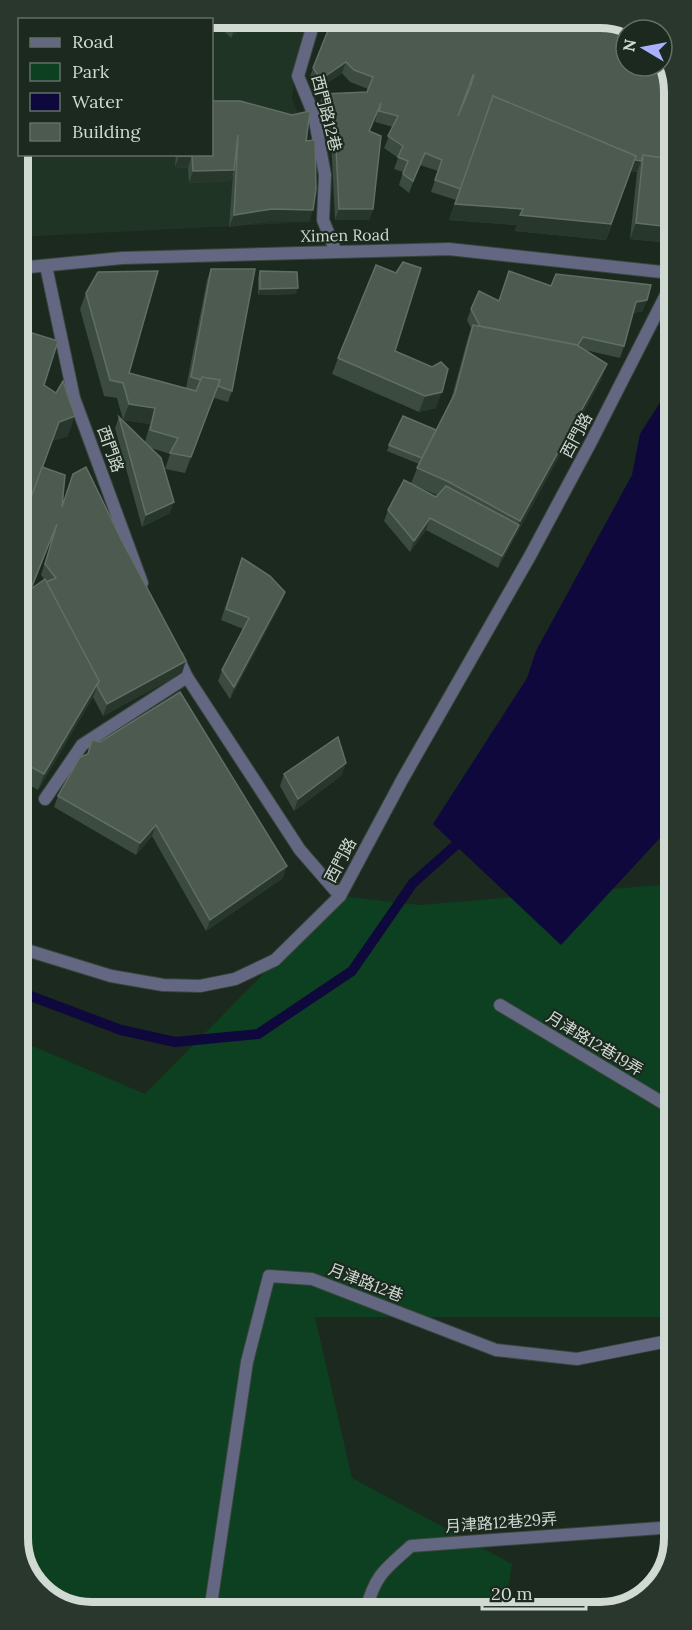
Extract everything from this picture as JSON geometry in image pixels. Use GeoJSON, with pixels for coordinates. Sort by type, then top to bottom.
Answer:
{"type":"FeatureCollection","features":[{"type":"Feature","properties":{"kind":"street","name":"西門路12巷"},"geometry":{"type":"LineString","coordinates":[[312,28],[298,76],[314,115],[325,175],[323,220],[336,252]]}},
{"type":"Feature","properties":{"kind":"street","name":"Ximen Road"},"geometry":{"type":"LineString","coordinates":[[29,267],[122,258],[449,249],[664,272]]}},
{"type":"Feature","properties":{"kind":"street","name":"西門路"},"geometry":{"type":"LineString","coordinates":[[46,266],[74,398],[146,592]]}},
{"type":"Feature","properties":{"kind":"street","name":"西門路"},"geometry":{"type":"LineString","coordinates":[[171,645],[186,677],[300,850],[340,896],[402,780],[530,556],[664,299]]}},
{"type":"Feature","properties":{"kind":"street"},"geometry":{"type":"LineString","coordinates":[[45,799],[82,745],[186,677]]}},
{"type":"Feature","properties":{"kind":"street"},"geometry":{"type":"LineString","coordinates":[[28,951],[111,976],[163,986],[200,986],[235,979],[275,960],[340,896]]}},
{"type":"Feature","properties":{"kind":"street","name":"月津路12巷19弄"},"geometry":{"type":"LineString","coordinates":[[500,1005],[664,1104]]}},
{"type":"Feature","properties":{"kind":"street","name":"月津路12巷"},"geometry":{"type":"LineString","coordinates":[[211,1601],[247,1362],[269,1276],[312,1279],[496,1350],[577,1359],[664,1342]]}},
{"type":"Feature","properties":{"kind":"street","name":"月津路12巷29弄"},"geometry":{"type":"LineString","coordinates":[[368,1602],[372,1587],[385,1568],[411,1546],[664,1528]]}},
{"type":"Feature","properties":{"kind":"shaded area"},"geometry":{"type":"Polygon","coordinates":[[[213,28],[308,28],[297,55],[292,99],[314,149],[311,222],[29,236],[29,156],[213,156],[213,28]]]}},
{"type":"Feature","properties":{"kind":"green space"},"geometry":{"type":"Polygon","coordinates":[[[664,885],[664,1317],[315,1317],[352,1478],[512,1564],[506,1602],[88,1601],[60,1593],[47,1583],[37,1570],[28,1538],[28,1044],[145,1094],[340,896],[419,905],[664,885]]]}},
{"type":"Feature","properties":{"kind":"water"},"geometry":{"type":"Polygon","coordinates":[[[664,396],[664,834],[561,945],[433,824],[527,678],[536,651],[632,475],[640,434],[664,396]]]}},
{"type":"Feature","properties":{"kind":"building"},"geometry":{"type":"Polygon","coordinates":[[[329,28],[614,30],[614,78],[662,78],[664,92],[664,158],[643,155],[641,161],[635,160],[636,156],[493,96],[461,189],[435,180],[442,160],[425,153],[413,181],[403,174],[408,161],[398,157],[403,146],[388,136],[398,116],[379,111],[381,103],[369,131],[381,136],[373,209],[339,209],[335,126],[323,94],[367,92],[373,77],[354,70],[346,62],[321,79],[313,68],[329,28]],[[473,75],[458,116],[470,88],[474,75],[473,75]]]}},
{"type":"Feature","properties":{"kind":"building"},"geometry":{"type":"Polygon","coordinates":[[[493,96],[636,156],[611,224],[520,215],[523,209],[455,204],[493,96]]]}},
{"type":"Feature","properties":{"kind":"building"},"geometry":{"type":"Polygon","coordinates":[[[213,101],[240,101],[292,115],[310,111],[306,141],[315,140],[316,189],[313,210],[272,209],[234,215],[238,135],[234,170],[193,171],[192,156],[213,156],[213,101]]]}},
{"type":"Feature","properties":{"kind":"building"},"geometry":{"type":"Polygon","coordinates":[[[643,155],[664,158],[664,226],[636,223],[643,155]]]}},
{"type":"Feature","properties":{"kind":"building"},"geometry":{"type":"Polygon","coordinates":[[[403,262],[421,268],[395,351],[432,367],[441,362],[448,369],[442,392],[425,396],[338,358],[376,265],[396,273],[403,262]]]}},
{"type":"Feature","properties":{"kind":"building"},"geometry":{"type":"Polygon","coordinates":[[[211,269],[255,269],[232,391],[218,386],[220,380],[202,377],[201,380],[191,377],[211,269]]]}},
{"type":"Feature","properties":{"kind":"building"},"geometry":{"type":"Polygon","coordinates":[[[158,271],[129,373],[196,391],[202,377],[220,380],[191,457],[170,453],[178,438],[150,430],[155,408],[129,404],[123,383],[110,380],[86,293],[98,272],[158,271]]]}},
{"type":"Feature","properties":{"kind":"building"},"geometry":{"type":"Polygon","coordinates":[[[260,271],[297,272],[298,288],[260,289],[260,271]]]}},
{"type":"Feature","properties":{"kind":"building"},"geometry":{"type":"Polygon","coordinates":[[[509,271],[551,286],[556,274],[651,285],[647,300],[636,302],[624,346],[583,337],[578,345],[480,326],[471,309],[479,291],[499,301],[509,271]]]}},
{"type":"Feature","properties":{"kind":"building"},"geometry":{"type":"Polygon","coordinates":[[[473,325],[577,345],[607,364],[520,521],[447,481],[417,468],[455,393],[473,325]]]}},
{"type":"Feature","properties":{"kind":"building"},"geometry":{"type":"Polygon","coordinates":[[[29,332],[58,341],[44,385],[56,393],[63,381],[75,416],[59,422],[29,505],[29,332]]]}},
{"type":"Feature","properties":{"kind":"building"},"geometry":{"type":"Polygon","coordinates":[[[403,416],[436,430],[422,458],[389,445],[403,416]]]}},
{"type":"Feature","properties":{"kind":"building"},"geometry":{"type":"Polygon","coordinates":[[[119,417],[161,458],[174,502],[146,515],[119,417]]]}},
{"type":"Feature","properties":{"kind":"building"},"geometry":{"type":"Polygon","coordinates":[[[42,467],[65,475],[62,507],[73,474],[86,467],[122,541],[186,661],[107,704],[97,686],[99,681],[46,582],[56,578],[45,564],[57,524],[29,593],[29,504],[42,467]]]}},
{"type":"Feature","properties":{"kind":"building"},"geometry":{"type":"Polygon","coordinates":[[[404,480],[436,497],[446,486],[519,525],[502,556],[430,518],[414,541],[388,510],[404,480]]]}},
{"type":"Feature","properties":{"kind":"building"},"geometry":{"type":"Polygon","coordinates":[[[242,558],[270,576],[285,592],[234,687],[222,670],[249,618],[226,609],[242,558]]]}},
{"type":"Feature","properties":{"kind":"building"},"geometry":{"type":"Polygon","coordinates":[[[45,579],[99,681],[44,774],[29,766],[29,594],[31,589],[45,579]]]}},
{"type":"Feature","properties":{"kind":"building"},"geometry":{"type":"Polygon","coordinates":[[[180,692],[287,866],[210,920],[156,825],[140,843],[58,796],[80,757],[88,754],[92,740],[100,742],[180,692]]]}},
{"type":"Feature","properties":{"kind":"building"},"geometry":{"type":"Polygon","coordinates":[[[338,737],[346,763],[298,799],[284,774],[338,737]]]}},
{"type":"Feature","properties":{"kind":"waterway"},"geometry":{"type":"LineString","coordinates":[[28,995],[121,1030],[175,1042],[258,1034],[352,971],[413,883],[465,837]]}}]}
